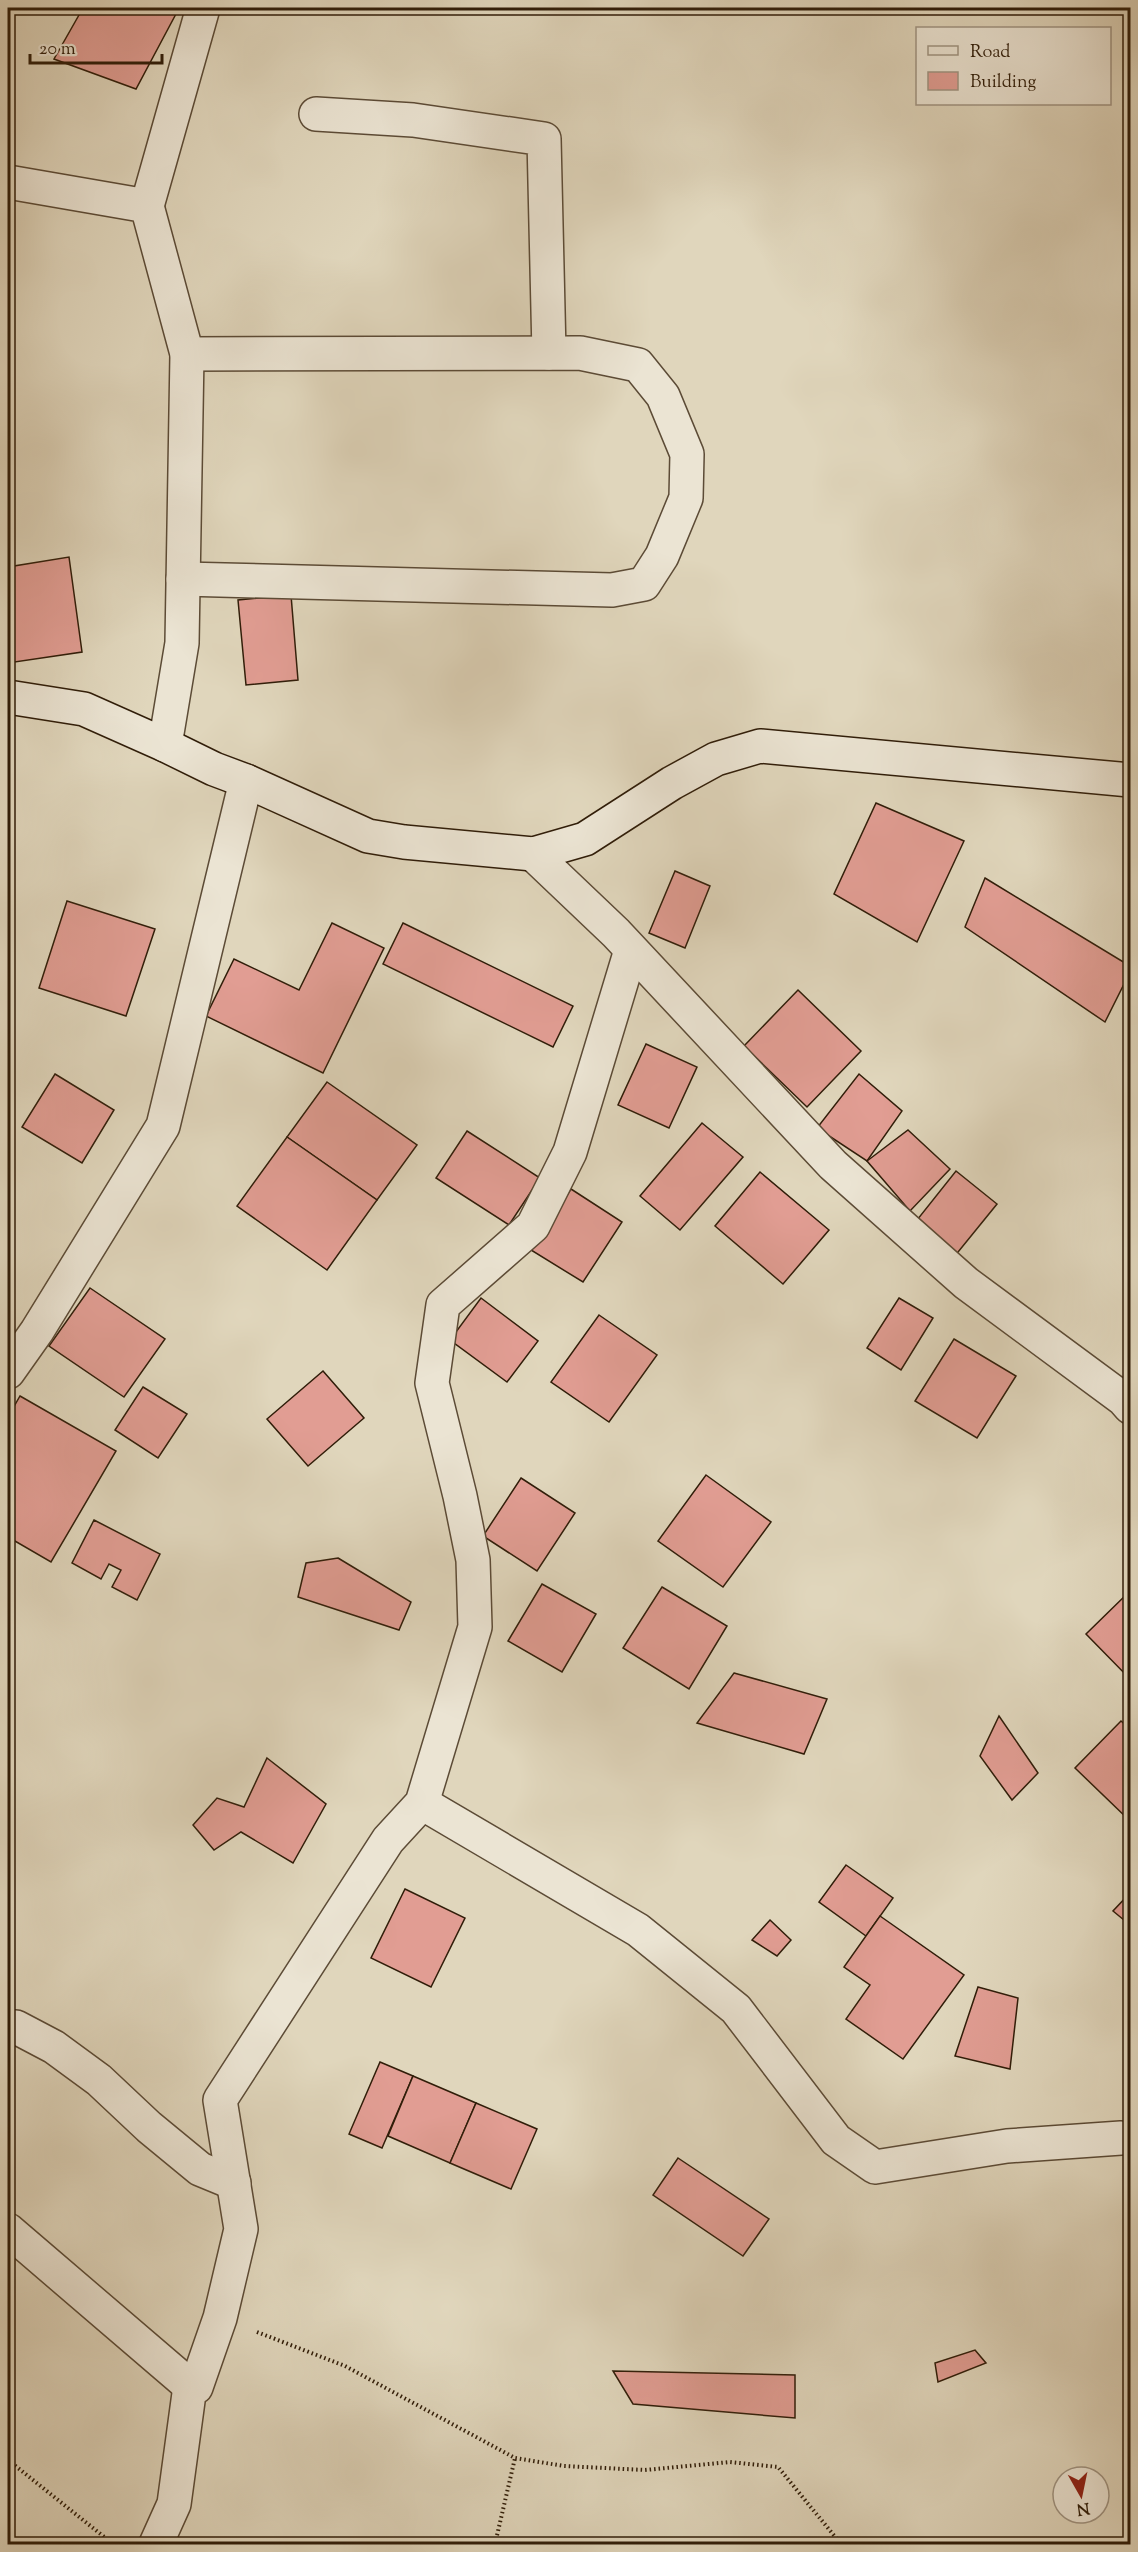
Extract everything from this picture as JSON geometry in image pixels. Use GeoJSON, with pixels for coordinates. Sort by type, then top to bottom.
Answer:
{"type":"FeatureCollection","features":[{"type":"Feature","properties":{"kind":"street"},"geometry":{"type":"LineString","coordinates":[[165,744],[182,643],[187,354],[147,206],[203,8]]}},
{"type":"Feature","properties":{"kind":"street"},"geometry":{"type":"LineString","coordinates":[[316,114],[413,120],[544,139],[549,353]]}},
{"type":"Feature","properties":{"kind":"street"},"geometry":{"type":"LineString","coordinates":[[8,182],[147,206]]}},
{"type":"Feature","properties":{"kind":"street"},"geometry":{"type":"LineString","coordinates":[[183,579],[612,590],[644,584],[662,556],[686,498],[687,454],[663,396],[638,365],[580,353],[187,354]]}},
{"type":"Feature","properties":{"kind":"street"},"geometry":{"type":"LineString","coordinates":[[8,697],[84,709],[165,744],[214,770],[246,781],[368,836],[404,842],[533,854],[585,839],[672,783],[716,759],[760,746],[1131,780]]}},
{"type":"Feature","properties":{"kind":"street"},"geometry":{"type":"LineString","coordinates":[[8,1372],[37,1331],[163,1126],[246,781]]}},
{"type":"Feature","properties":{"kind":"street"},"geometry":{"type":"LineString","coordinates":[[533,854],[631,950],[833,1165],[966,1283],[1131,1407]]}},
{"type":"Feature","properties":{"kind":"street"},"geometry":{"type":"LineString","coordinates":[[8,2230],[190,2386],[196,2387],[220,2318],[241,2229],[220,2100],[388,1840],[422,1803],[474,1628],[473,1560],[432,1383],[443,1305],[533,1226],[570,1152],[631,950]]}},
{"type":"Feature","properties":{"kind":"street"},"geometry":{"type":"LineString","coordinates":[[422,1803],[638,1930],[735,2009],[836,2140],[875,2167],[1007,2146],[1121,2138]]}},
{"type":"Feature","properties":{"kind":"street"},"geometry":{"type":"LineString","coordinates":[[8,2026],[15,2027],[54,2047],[99,2080],[148,2127],[200,2169],[234,2183]]}},
{"type":"Feature","properties":{"kind":"street"},"geometry":{"type":"LineString","coordinates":[[156,2544],[174,2504],[190,2386]]}},
{"type":"Feature","properties":{"kind":"path"},"geometry":{"type":"LineString","coordinates":[[220,2318],[345,2366],[515,2458],[564,2466],[645,2470],[730,2462],[778,2468],[841,2544]]}},
{"type":"Feature","properties":{"kind":"path"},"geometry":{"type":"LineString","coordinates":[[495,2544],[515,2458]]}},
{"type":"Feature","properties":{"kind":"path"},"geometry":{"type":"LineString","coordinates":[[8,2460],[114,2544]]}},
{"type":"Feature","properties":{"kind":"building"},"geometry":{"type":"Polygon","coordinates":[[[83,8],[164,8],[177,12],[136,89],[54,59],[83,8]]]}},
{"type":"Feature","properties":{"kind":"building"},"geometry":{"type":"Polygon","coordinates":[[[69,557],[82,652],[8,663],[8,567],[69,557]]]}},
{"type":"Feature","properties":{"kind":"building"},"geometry":{"type":"Polygon","coordinates":[[[291,595],[298,680],[246,685],[238,600],[291,595]]]}},
{"type":"Feature","properties":{"kind":"building"},"geometry":{"type":"Polygon","coordinates":[[[876,803],[964,841],[917,942],[834,894],[876,803]]]}},
{"type":"Feature","properties":{"kind":"building"},"geometry":{"type":"Polygon","coordinates":[[[675,871],[710,886],[685,948],[649,933],[675,871]]]}},
{"type":"Feature","properties":{"kind":"building"},"geometry":{"type":"Polygon","coordinates":[[[985,878],[1130,966],[1130,972],[1105,1022],[965,927],[985,878]]]}},
{"type":"Feature","properties":{"kind":"building"},"geometry":{"type":"Polygon","coordinates":[[[67,901],[155,929],[126,1016],[39,988],[67,901]]]}},
{"type":"Feature","properties":{"kind":"building"},"geometry":{"type":"Polygon","coordinates":[[[332,923],[384,948],[323,1073],[206,1016],[234,959],[299,990],[332,923]]]}},
{"type":"Feature","properties":{"kind":"building"},"geometry":{"type":"Polygon","coordinates":[[[403,923],[573,1006],[553,1047],[383,964],[403,923]]]}},
{"type":"Feature","properties":{"kind":"building"},"geometry":{"type":"Polygon","coordinates":[[[798,990],[861,1051],[807,1107],[744,1046],[798,990]]]}},
{"type":"Feature","properties":{"kind":"building"},"geometry":{"type":"Polygon","coordinates":[[[646,1044],[697,1067],[669,1128],[618,1105],[646,1044]]]}},
{"type":"Feature","properties":{"kind":"building"},"geometry":{"type":"Polygon","coordinates":[[[55,1074],[114,1110],[82,1163],[22,1127],[55,1074]]]}},
{"type":"Feature","properties":{"kind":"building"},"geometry":{"type":"Polygon","coordinates":[[[859,1074],[902,1111],[867,1161],[817,1128],[859,1074]]]}},
{"type":"Feature","properties":{"kind":"building"},"geometry":{"type":"Polygon","coordinates":[[[327,1082],[417,1145],[377,1200],[287,1137],[327,1082]]]}},
{"type":"Feature","properties":{"kind":"building"},"geometry":{"type":"Polygon","coordinates":[[[702,1123],[743,1157],[680,1230],[640,1196],[702,1123]]]}},
{"type":"Feature","properties":{"kind":"building"},"geometry":{"type":"Polygon","coordinates":[[[908,1130],[950,1169],[910,1211],[867,1161],[908,1130]]]}},
{"type":"Feature","properties":{"kind":"building"},"geometry":{"type":"Polygon","coordinates":[[[467,1131],[540,1178],[509,1225],[436,1178],[467,1131]]]}},
{"type":"Feature","properties":{"kind":"building"},"geometry":{"type":"Polygon","coordinates":[[[287,1137],[377,1200],[327,1270],[237,1206],[287,1137]]]}},
{"type":"Feature","properties":{"kind":"building"},"geometry":{"type":"Polygon","coordinates":[[[956,1171],[997,1204],[954,1257],[913,1225],[956,1171]]]}},
{"type":"Feature","properties":{"kind":"building"},"geometry":{"type":"Polygon","coordinates":[[[760,1172],[829,1230],[783,1284],[715,1226],[760,1172]]]}},
{"type":"Feature","properties":{"kind":"building"},"geometry":{"type":"Polygon","coordinates":[[[571,1189],[622,1222],[583,1282],[531,1250],[571,1189]]]}},
{"type":"Feature","properties":{"kind":"building"},"geometry":{"type":"Polygon","coordinates":[[[90,1288],[165,1339],[124,1397],[49,1346],[90,1288]]]}},
{"type":"Feature","properties":{"kind":"building"},"geometry":{"type":"Polygon","coordinates":[[[481,1298],[538,1341],[507,1382],[450,1340],[481,1298]]]}},
{"type":"Feature","properties":{"kind":"building"},"geometry":{"type":"Polygon","coordinates":[[[899,1298],[933,1318],[901,1370],[867,1348],[899,1298]]]}},
{"type":"Feature","properties":{"kind":"building"},"geometry":{"type":"Polygon","coordinates":[[[599,1315],[657,1355],[609,1422],[551,1382],[599,1315]]]}},
{"type":"Feature","properties":{"kind":"building"},"geometry":{"type":"Polygon","coordinates":[[[954,1339],[1016,1376],[977,1438],[915,1401],[954,1339]]]}},
{"type":"Feature","properties":{"kind":"building"},"geometry":{"type":"Polygon","coordinates":[[[323,1371],[364,1418],[308,1466],[267,1419],[323,1371]]]}},
{"type":"Feature","properties":{"kind":"building"},"geometry":{"type":"Polygon","coordinates":[[[143,1387],[187,1414],[158,1458],[115,1430],[143,1387]]]}},
{"type":"Feature","properties":{"kind":"building"},"geometry":{"type":"Polygon","coordinates":[[[20,1396],[116,1451],[51,1562],[8,1537],[8,1417],[20,1396]]]}},
{"type":"Feature","properties":{"kind":"building"},"geometry":{"type":"Polygon","coordinates":[[[706,1475],[771,1522],[723,1587],[658,1541],[706,1475]]]}},
{"type":"Feature","properties":{"kind":"building"},"geometry":{"type":"Polygon","coordinates":[[[521,1478],[575,1513],[537,1571],[483,1536],[521,1478]]]}},
{"type":"Feature","properties":{"kind":"building"},"geometry":{"type":"Polygon","coordinates":[[[94,1520],[160,1554],[137,1600],[112,1587],[121,1570],[109,1564],[101,1579],[72,1563],[94,1520]]]}},
{"type":"Feature","properties":{"kind":"building"},"geometry":{"type":"Polygon","coordinates":[[[338,1558],[411,1602],[399,1630],[298,1597],[306,1563],[338,1558]]]}},
{"type":"Feature","properties":{"kind":"building"},"geometry":{"type":"Polygon","coordinates":[[[542,1584],[596,1614],[562,1672],[508,1641],[542,1584]]]}},
{"type":"Feature","properties":{"kind":"building"},"geometry":{"type":"Polygon","coordinates":[[[662,1587],[727,1626],[689,1689],[623,1648],[662,1587]]]}},
{"type":"Feature","properties":{"kind":"building"},"geometry":{"type":"Polygon","coordinates":[[[1130,1591],[1130,1679],[1086,1634],[1130,1591]]]}},
{"type":"Feature","properties":{"kind":"building"},"geometry":{"type":"Polygon","coordinates":[[[734,1673],[827,1699],[804,1754],[697,1723],[734,1673]]]}},
{"type":"Feature","properties":{"kind":"building"},"geometry":{"type":"Polygon","coordinates":[[[999,1716],[1038,1773],[1012,1800],[980,1756],[999,1716]]]}},
{"type":"Feature","properties":{"kind":"building"},"geometry":{"type":"Polygon","coordinates":[[[1121,1721],[1130,1729],[1130,1821],[1075,1768],[1121,1721]]]}},
{"type":"Feature","properties":{"kind":"building"},"geometry":{"type":"Polygon","coordinates":[[[267,1758],[326,1804],[293,1863],[241,1832],[214,1850],[193,1825],[217,1798],[244,1807],[267,1758]]]}},
{"type":"Feature","properties":{"kind":"building"},"geometry":{"type":"Polygon","coordinates":[[[846,1865],[893,1898],[866,1936],[819,1902],[846,1865]]]}},
{"type":"Feature","properties":{"kind":"building"},"geometry":{"type":"Polygon","coordinates":[[[405,1889],[465,1918],[431,1987],[371,1958],[405,1889]]]}},
{"type":"Feature","properties":{"kind":"building"},"geometry":{"type":"Polygon","coordinates":[[[1130,1893],[1130,1925],[1113,1911],[1130,1893]]]}},
{"type":"Feature","properties":{"kind":"building"},"geometry":{"type":"Polygon","coordinates":[[[880,1916],[964,1975],[903,2059],[846,2019],[870,1985],[844,1967],[880,1916]]]}},
{"type":"Feature","properties":{"kind":"building"},"geometry":{"type":"Polygon","coordinates":[[[770,1920],[791,1940],[777,1956],[752,1940],[770,1920]]]}},
{"type":"Feature","properties":{"kind":"building"},"geometry":{"type":"Polygon","coordinates":[[[978,1987],[1018,1998],[1010,2069],[955,2056],[978,1987]]]}},
{"type":"Feature","properties":{"kind":"building"},"geometry":{"type":"Polygon","coordinates":[[[380,2062],[413,2076],[382,2148],[349,2134],[380,2062]]]}},
{"type":"Feature","properties":{"kind":"building"},"geometry":{"type":"Polygon","coordinates":[[[413,2076],[476,2103],[450,2163],[388,2136],[413,2076]]]}},
{"type":"Feature","properties":{"kind":"building"},"geometry":{"type":"Polygon","coordinates":[[[476,2103],[537,2129],[511,2189],[450,2163],[476,2103]]]}},
{"type":"Feature","properties":{"kind":"building"},"geometry":{"type":"Polygon","coordinates":[[[678,2158],[769,2219],[743,2256],[653,2195],[678,2158]]]}},
{"type":"Feature","properties":{"kind":"building"},"geometry":{"type":"Polygon","coordinates":[[[975,2350],[986,2363],[938,2382],[935,2363],[975,2350]]]}},
{"type":"Feature","properties":{"kind":"building"},"geometry":{"type":"Polygon","coordinates":[[[613,2371],[795,2375],[795,2418],[633,2404],[613,2371]]]}}]}
